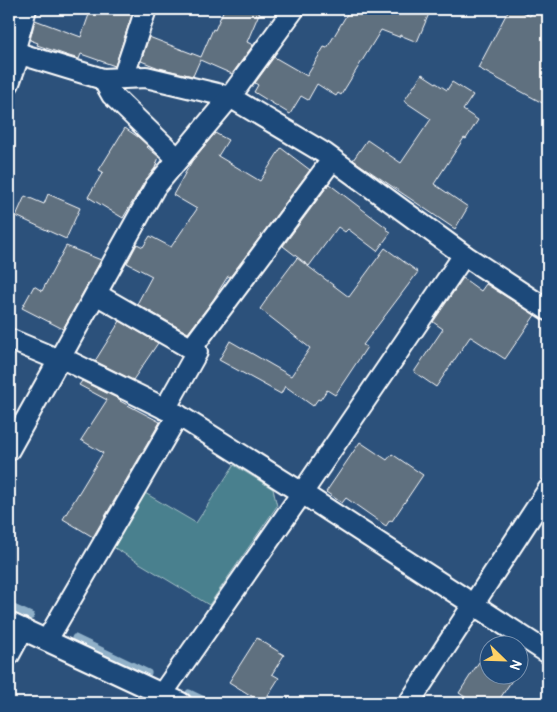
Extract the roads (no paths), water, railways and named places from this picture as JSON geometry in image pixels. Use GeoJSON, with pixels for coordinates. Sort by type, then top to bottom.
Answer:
{"type":"FeatureCollection","features":[{"type":"Feature","properties":{"kind":"street"},"geometry":{"type":"LineString","coordinates":[[9,83],[14,51],[26,9]]}},
{"type":"Feature","properties":{"kind":"street"},"geometry":{"type":"LineString","coordinates":[[146,9],[113,78],[112,95],[178,159]]}},
{"type":"Feature","properties":{"kind":"street"},"geometry":{"type":"LineString","coordinates":[[9,450],[155,187],[230,96],[294,9]]}},
{"type":"Feature","properties":{"kind":"street"},"geometry":{"type":"LineString","coordinates":[[14,51],[113,78],[146,77],[230,96],[324,153],[464,255],[548,310]]}},
{"type":"Feature","properties":{"kind":"street"},"geometry":{"type":"LineString","coordinates":[[191,349],[332,160]]}},
{"type":"Feature","properties":{"kind":"street"},"geometry":{"type":"LineString","coordinates":[[9,655],[16,626],[166,699],[302,493],[464,255]]}},
{"type":"Feature","properties":{"kind":"street"},"geometry":{"type":"LineString","coordinates":[[47,640],[172,412],[197,352],[96,294]]}},
{"type":"Feature","properties":{"kind":"street"},"geometry":{"type":"LineString","coordinates":[[9,339],[60,359],[172,412],[302,493],[548,653]]}},
{"type":"Feature","properties":{"kind":"street"},"geometry":{"type":"LineString","coordinates":[[409,703],[548,490]]}},
{"type":"Feature","properties":{"kind":"waterway"},"geometry":{"type":"LineString","coordinates":[[9,606],[31,616]]}},
{"type":"Feature","properties":{"kind":"waterway"},"geometry":{"type":"LineString","coordinates":[[75,638],[148,673]]}},
{"type":"Feature","properties":{"kind":"waterway"},"geometry":{"type":"LineString","coordinates":[[189,693],[210,703]]}}]}
